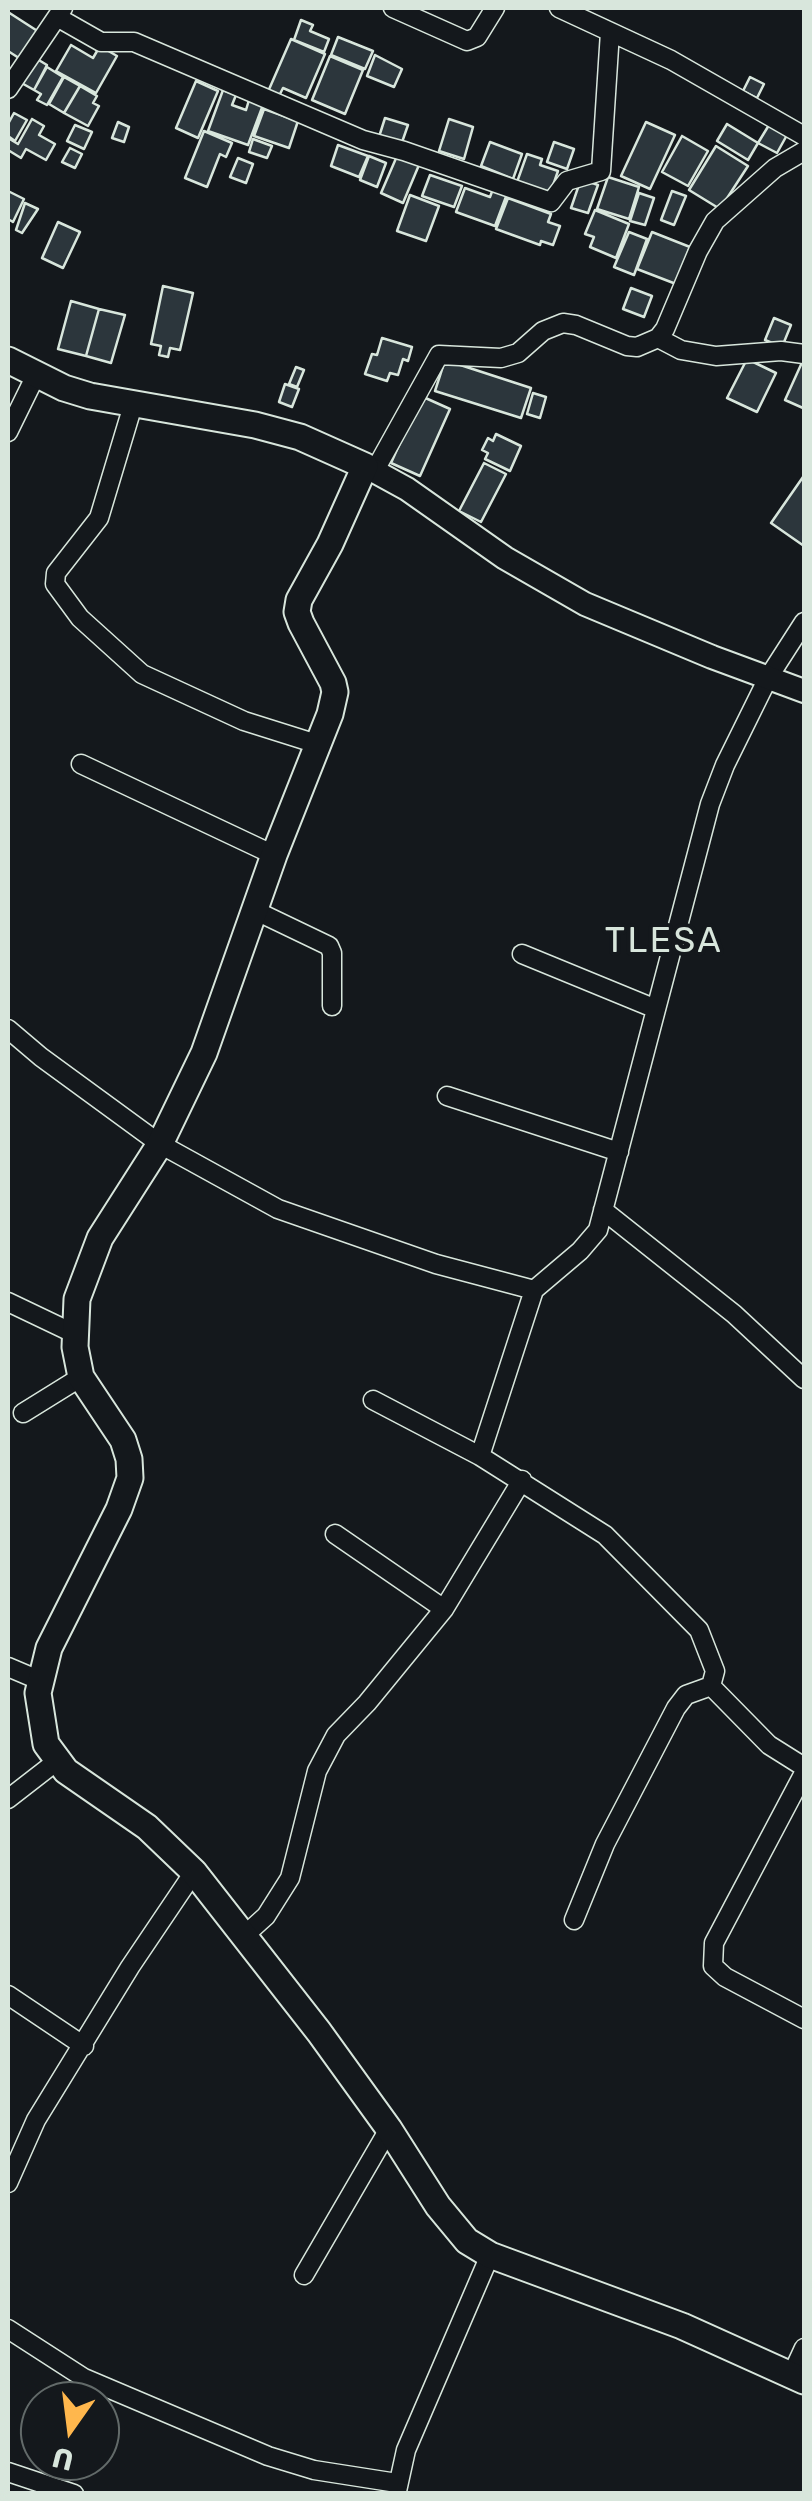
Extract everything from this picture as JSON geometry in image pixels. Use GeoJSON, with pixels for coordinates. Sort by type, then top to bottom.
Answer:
{"type":"FeatureCollection","features":[{"type":"Feature","properties":{"kind":"main road"},"geometry":{"type":"LineString","coordinates":[[8,360],[64,388],[132,405],[255,425],[300,437],[370,468],[298,600],[301,623],[336,692],[204,1053],[160,1144],[100,1238],[77,1299],[75,1334],[82,1377],[124,1440],[130,1478],[120,1509],[49,1648],[38,1693],[46,1744],[57,1761],[148,1827],[194,1872],[245,1934],[389,2129],[455,2228],[490,2255],[682,2326],[798,2377]]}},
{"type":"Feature","properties":{"kind":"street"},"geometry":{"type":"LineString","coordinates":[[393,8],[467,41],[477,38],[496,8]]}},
{"type":"Feature","properties":{"kind":"street"},"geometry":{"type":"LineString","coordinates":[[559,8],[672,60],[804,136]]}},
{"type":"Feature","properties":{"kind":"street"},"geometry":{"type":"LineString","coordinates":[[8,89],[60,12],[100,42],[134,42],[363,140],[404,150],[551,202],[567,182],[602,171],[610,32]]}},
{"type":"Feature","properties":{"kind":"street"},"geometry":{"type":"LineString","coordinates":[[804,151],[775,168],[715,221],[658,338],[637,347],[626,346],[576,324],[562,323],[543,332],[518,353],[502,358],[439,355],[370,468],[505,558],[585,604],[804,691]]}},
{"type":"Feature","properties":{"kind":"street"},"geometry":{"type":"LineString","coordinates":[[658,338],[682,350],[716,356],[781,351],[804,354]]}},
{"type":"Feature","properties":{"kind":"street"},"geometry":{"type":"LineString","coordinates":[[8,432],[36,374]]}},
{"type":"Feature","properties":{"kind":"street"},"geometry":{"type":"LineString","coordinates":[[132,405],[99,518],[56,573],[55,584],[80,618],[142,674],[244,722],[317,744]]}},
{"type":"Feature","properties":{"kind":"street"},"geometry":{"type":"LineString","coordinates":[[480,1456],[534,1290],[592,1240],[619,1152],[710,804],[768,678],[804,622]]}},
{"type":"Feature","properties":{"kind":"street"},"geometry":{"type":"LineString","coordinates":[[81,764],[274,855]]}},
{"type":"Feature","properties":{"kind":"street"},"geometry":{"type":"LineString","coordinates":[[254,910],[329,946],[332,1006]]}},
{"type":"Feature","properties":{"kind":"street"},"geometry":{"type":"LineString","coordinates":[[522,954],[656,1009]]}},
{"type":"Feature","properties":{"kind":"street"},"geometry":{"type":"LineString","coordinates":[[8,1028],[41,1058],[160,1144],[278,1209],[436,1264],[534,1290]]}},
{"type":"Feature","properties":{"kind":"street"},"geometry":{"type":"LineString","coordinates":[[446,1096],[619,1152]]}},
{"type":"Feature","properties":{"kind":"street"},"geometry":{"type":"LineString","coordinates":[[603,1210],[734,1314],[804,1379]]}},
{"type":"Feature","properties":{"kind":"street"},"geometry":{"type":"LineString","coordinates":[[8,1302],[75,1334]]}},
{"type":"Feature","properties":{"kind":"street"},"geometry":{"type":"LineString","coordinates":[[23,1413],[82,1377]]}},
{"type":"Feature","properties":{"kind":"street"},"geometry":{"type":"LineString","coordinates":[[373,1400],[522,1480],[605,1534],[699,1630],[715,1671],[711,1686]]}},
{"type":"Feature","properties":{"kind":"street"},"geometry":{"type":"LineString","coordinates":[[245,1934],[266,1916],[290,1878],[317,1771],[336,1735],[444,1609],[522,1480]]}},
{"type":"Feature","properties":{"kind":"street"},"geometry":{"type":"LineString","coordinates":[[335,1534],[444,1609]]}},
{"type":"Feature","properties":{"kind":"street"},"geometry":{"type":"LineString","coordinates":[[8,1667],[41,1680]]}},
{"type":"Feature","properties":{"kind":"street"},"geometry":{"type":"LineString","coordinates":[[711,1686],[769,1744],[803,1764],[714,1944],[713,1966],[725,1977],[804,2019]]}},
{"type":"Feature","properties":{"kind":"street"},"geometry":{"type":"LineString","coordinates":[[574,1920],[605,1844],[676,1708],[686,1695],[711,1686]]}},
{"type":"Feature","properties":{"kind":"street"},"geometry":{"type":"LineString","coordinates":[[8,1799],[57,1761]]}},
{"type":"Feature","properties":{"kind":"street"},"geometry":{"type":"LineString","coordinates":[[8,2183],[36,2120],[194,1872]]}},
{"type":"Feature","properties":{"kind":"street"},"geometry":{"type":"LineString","coordinates":[[8,1995],[84,2046]]}},
{"type":"Feature","properties":{"kind":"street"},"geometry":{"type":"LineString","coordinates":[[304,2275],[389,2129]]}},
{"type":"Feature","properties":{"kind":"street"},"geometry":{"type":"LineString","coordinates":[[8,2329],[84,2378],[268,2456],[397,2488],[406,2450],[490,2255]]}},
{"type":"Feature","properties":{"kind":"street"},"geometry":{"type":"LineString","coordinates":[[798,2377],[804,2348]]}},
{"type":"Feature","properties":{"kind":"street"},"geometry":{"type":"LineString","coordinates":[[8,2472],[70,2493]]}},
{"type":"Feature","properties":{"kind":"building"},"geometry":{"type":"Polygon","coordinates":[[[8,12],[39,32],[22,60],[8,51],[8,12]]]}},
{"type":"Feature","properties":{"kind":"building"},"geometry":{"type":"Polygon","coordinates":[[[301,20],[313,25],[310,31],[329,39],[324,52],[294,40],[301,20]]]}},
{"type":"Feature","properties":{"kind":"building"},"geometry":{"type":"Polygon","coordinates":[[[338,37],[373,51],[365,69],[331,55],[338,37]]]}},
{"type":"Feature","properties":{"kind":"building"},"geometry":{"type":"Polygon","coordinates":[[[291,39],[325,54],[306,98],[283,88],[278,98],[267,94],[291,39]]]}},
{"type":"Feature","properties":{"kind":"building"},"geometry":{"type":"Polygon","coordinates":[[[71,45],[93,58],[100,46],[117,56],[96,93],[56,71],[71,45]]]}},
{"type":"Feature","properties":{"kind":"building"},"geometry":{"type":"Polygon","coordinates":[[[375,55],[402,69],[394,87],[367,76],[375,55]]]}},
{"type":"Feature","properties":{"kind":"building"},"geometry":{"type":"Polygon","coordinates":[[[32,56],[47,65],[34,90],[18,81],[32,56]]]}},
{"type":"Feature","properties":{"kind":"building"},"geometry":{"type":"Polygon","coordinates":[[[330,56],[363,70],[345,114],[312,100],[330,56]]]}},
{"type":"Feature","properties":{"kind":"building"},"geometry":{"type":"Polygon","coordinates":[[[47,67],[63,77],[47,105],[37,100],[41,94],[34,90],[47,67]]]}},
{"type":"Feature","properties":{"kind":"building"},"geometry":{"type":"Polygon","coordinates":[[[64,77],[80,86],[64,113],[49,104],[64,77]]]}},
{"type":"Feature","properties":{"kind":"building"},"geometry":{"type":"Polygon","coordinates":[[[750,77],[764,84],[757,98],[743,91],[750,77]]]}},
{"type":"Feature","properties":{"kind":"building"},"geometry":{"type":"Polygon","coordinates":[[[196,81],[218,91],[198,138],[176,128],[196,81]]]}},
{"type":"Feature","properties":{"kind":"building"},"geometry":{"type":"Polygon","coordinates":[[[80,86],[97,96],[93,103],[99,106],[88,126],[64,113],[80,86]]]}},
{"type":"Feature","properties":{"kind":"building"},"geometry":{"type":"Polygon","coordinates":[[[223,90],[236,95],[232,105],[246,110],[249,100],[263,105],[248,145],[208,131],[223,90]]]}},
{"type":"Feature","properties":{"kind":"building"},"geometry":{"type":"Polygon","coordinates":[[[264,109],[298,121],[289,148],[254,136],[264,109]]]}},
{"type":"Feature","properties":{"kind":"building"},"geometry":{"type":"Polygon","coordinates":[[[14,113],[27,120],[15,141],[8,136],[8,124],[14,113]]]}},
{"type":"Feature","properties":{"kind":"building"},"geometry":{"type":"Polygon","coordinates":[[[385,118],[408,125],[400,148],[378,140],[385,118]]]}},
{"type":"Feature","properties":{"kind":"building"},"geometry":{"type":"Polygon","coordinates":[[[32,119],[44,126],[39,135],[55,144],[46,160],[26,149],[21,158],[8,150],[8,138],[18,144],[32,119]]]}},
{"type":"Feature","properties":{"kind":"building"},"geometry":{"type":"Polygon","coordinates":[[[449,119],[473,127],[464,159],[439,151],[449,119]]]}},
{"type":"Feature","properties":{"kind":"building"},"geometry":{"type":"Polygon","coordinates":[[[118,122],[129,127],[124,142],[112,138],[118,122]]]}},
{"type":"Feature","properties":{"kind":"building"},"geometry":{"type":"Polygon","coordinates":[[[646,122],[675,135],[650,189],[621,176],[646,122]]]}},
{"type":"Feature","properties":{"kind":"building"},"geometry":{"type":"Polygon","coordinates":[[[727,124],[758,143],[748,160],[717,141],[727,124]]]}},
{"type":"Feature","properties":{"kind":"building"},"geometry":{"type":"Polygon","coordinates":[[[75,125],[92,132],[84,149],[67,141],[75,125]]]}},
{"type":"Feature","properties":{"kind":"building"},"geometry":{"type":"Polygon","coordinates":[[[769,125],[787,135],[777,153],[758,143],[769,125]]]}},
{"type":"Feature","properties":{"kind":"building"},"geometry":{"type":"Polygon","coordinates":[[[204,131],[232,143],[226,157],[220,154],[207,187],[185,178],[204,131]]]}},
{"type":"Feature","properties":{"kind":"building"},"geometry":{"type":"Polygon","coordinates":[[[682,136],[708,151],[688,186],[662,172],[682,136]]]}},
{"type":"Feature","properties":{"kind":"building"},"geometry":{"type":"Polygon","coordinates":[[[253,139],[272,146],[267,158],[249,152],[253,139]]]}},
{"type":"Feature","properties":{"kind":"building"},"geometry":{"type":"Polygon","coordinates":[[[490,142],[522,154],[513,179],[481,166],[490,142]]]}},
{"type":"Feature","properties":{"kind":"building"},"geometry":{"type":"Polygon","coordinates":[[[554,142],[574,149],[567,169],[547,162],[554,142]]]}},
{"type":"Feature","properties":{"kind":"building"},"geometry":{"type":"Polygon","coordinates":[[[338,145],[368,156],[359,177],[331,166],[338,145]]]}},
{"type":"Feature","properties":{"kind":"building"},"geometry":{"type":"Polygon","coordinates":[[[716,146],[748,166],[720,209],[689,190],[716,146]]]}},
{"type":"Feature","properties":{"kind":"building"},"geometry":{"type":"Polygon","coordinates":[[[70,148],[82,154],[75,168],[62,162],[70,148]]]}},
{"type":"Feature","properties":{"kind":"building"},"geometry":{"type":"Polygon","coordinates":[[[527,154],[542,159],[540,165],[558,171],[550,194],[517,182],[527,154]]]}},
{"type":"Feature","properties":{"kind":"building"},"geometry":{"type":"Polygon","coordinates":[[[369,156],[386,163],[377,187],[360,180],[369,156]]]}},
{"type":"Feature","properties":{"kind":"building"},"geometry":{"type":"Polygon","coordinates":[[[397,156],[419,165],[403,203],[381,193],[397,156]]]}},
{"type":"Feature","properties":{"kind":"building"},"geometry":{"type":"Polygon","coordinates":[[[238,158],[253,164],[246,183],[230,177],[238,158]]]}},
{"type":"Feature","properties":{"kind":"building"},"geometry":{"type":"Polygon","coordinates":[[[430,175],[462,186],[454,207],[422,196],[430,175]]]}},
{"type":"Feature","properties":{"kind":"building"},"geometry":{"type":"Polygon","coordinates":[[[608,177],[639,187],[629,219],[597,209],[608,177]]]}},
{"type":"Feature","properties":{"kind":"building"},"geometry":{"type":"Polygon","coordinates":[[[581,179],[598,185],[588,213],[571,208],[581,179]]]}},
{"type":"Feature","properties":{"kind":"building"},"geometry":{"type":"Polygon","coordinates":[[[465,188],[490,197],[493,189],[507,194],[495,226],[456,212],[465,188]]]}},
{"type":"Feature","properties":{"kind":"building"},"geometry":{"type":"Polygon","coordinates":[[[8,191],[24,199],[13,222],[8,219],[8,191]]]}},
{"type":"Feature","properties":{"kind":"building"},"geometry":{"type":"Polygon","coordinates":[[[672,191],[686,196],[674,225],[661,220],[672,191]]]}},
{"type":"Feature","properties":{"kind":"building"},"geometry":{"type":"Polygon","coordinates":[[[639,193],[654,198],[645,225],[630,221],[639,193]]]}},
{"type":"Feature","properties":{"kind":"building"},"geometry":{"type":"Polygon","coordinates":[[[410,195],[439,206],[426,241],[397,231],[410,195]]]}},
{"type":"Feature","properties":{"kind":"building"},"geometry":{"type":"Polygon","coordinates":[[[508,198],[551,214],[548,222],[560,226],[553,245],[541,241],[540,245],[496,229],[508,198]]]}},
{"type":"Feature","properties":{"kind":"building"},"geometry":{"type":"Polygon","coordinates":[[[25,203],[38,209],[22,233],[16,230],[25,203]]]}},
{"type":"Feature","properties":{"kind":"building"},"geometry":{"type":"Polygon","coordinates":[[[595,210],[629,224],[616,258],[590,247],[594,237],[585,234],[595,210]]]}},
{"type":"Feature","properties":{"kind":"building"},"geometry":{"type":"Polygon","coordinates":[[[58,222],[80,232],[63,268],[42,258],[58,222]]]}},
{"type":"Feature","properties":{"kind":"building"},"geometry":{"type":"Polygon","coordinates":[[[629,232],[647,239],[634,275],[614,267],[629,232]]]}},
{"type":"Feature","properties":{"kind":"building"},"geometry":{"type":"Polygon","coordinates":[[[652,232],[690,247],[676,284],[637,269],[652,232]]]}},
{"type":"Feature","properties":{"kind":"building"},"geometry":{"type":"Polygon","coordinates":[[[163,286],[193,293],[180,350],[170,348],[168,357],[159,355],[161,346],[151,344],[163,286]]]}},
{"type":"Feature","properties":{"kind":"building"},"geometry":{"type":"Polygon","coordinates":[[[631,288],[652,296],[644,317],[623,309],[631,288]]]}},
{"type":"Feature","properties":{"kind":"building"},"geometry":{"type":"Polygon","coordinates":[[[71,301],[99,309],[86,356],[58,349],[71,301]]]}},
{"type":"Feature","properties":{"kind":"building"},"geometry":{"type":"Polygon","coordinates":[[[99,309],[125,315],[111,363],[86,356],[99,309]]]}},
{"type":"Feature","properties":{"kind":"building"},"geometry":{"type":"Polygon","coordinates":[[[774,318],[791,325],[782,347],[765,340],[774,318]]]}},
{"type":"Feature","properties":{"kind":"building"},"geometry":{"type":"Polygon","coordinates":[[[382,338],[412,347],[398,375],[390,373],[387,381],[365,374],[382,338]]]}},
{"type":"Feature","properties":{"kind":"building"},"geometry":{"type":"Polygon","coordinates":[[[804,358],[804,406],[803,408],[785,400],[804,358]]]}},
{"type":"Feature","properties":{"kind":"building"},"geometry":{"type":"Polygon","coordinates":[[[747,359],[776,373],[757,412],[727,398],[747,359]]]}},
{"type":"Feature","properties":{"kind":"building"},"geometry":{"type":"Polygon","coordinates":[[[445,360],[531,388],[521,418],[435,391],[445,360]]]}},
{"type":"Feature","properties":{"kind":"building"},"geometry":{"type":"Polygon","coordinates":[[[296,367],[304,370],[297,387],[289,384],[296,367]]]}},
{"type":"Feature","properties":{"kind":"building"},"geometry":{"type":"Polygon","coordinates":[[[285,384],[299,389],[292,407],[279,402],[285,384]]]}},
{"type":"Feature","properties":{"kind":"building"},"geometry":{"type":"Polygon","coordinates":[[[533,393],[546,397],[540,418],[527,414],[533,393]]]}},
{"type":"Feature","properties":{"kind":"building"},"geometry":{"type":"Polygon","coordinates":[[[421,396],[450,409],[420,476],[391,463],[421,396]]]}},
{"type":"Feature","properties":{"kind":"building"},"geometry":{"type":"Polygon","coordinates":[[[496,434],[521,446],[510,471],[485,459],[488,453],[482,450],[488,438],[493,441],[496,434]]]}},
{"type":"Feature","properties":{"kind":"building"},"geometry":{"type":"Polygon","coordinates":[[[484,463],[506,474],[481,522],[459,511],[484,463]]]}},
{"type":"Feature","properties":{"kind":"building"},"geometry":{"type":"Polygon","coordinates":[[[804,478],[804,546],[771,523],[804,478]]]}},
{"type":"Feature","properties":{"kind":"district","name":"TLESA"},"geometry":{"type":"Point","coordinates":[664,942]}}]}
